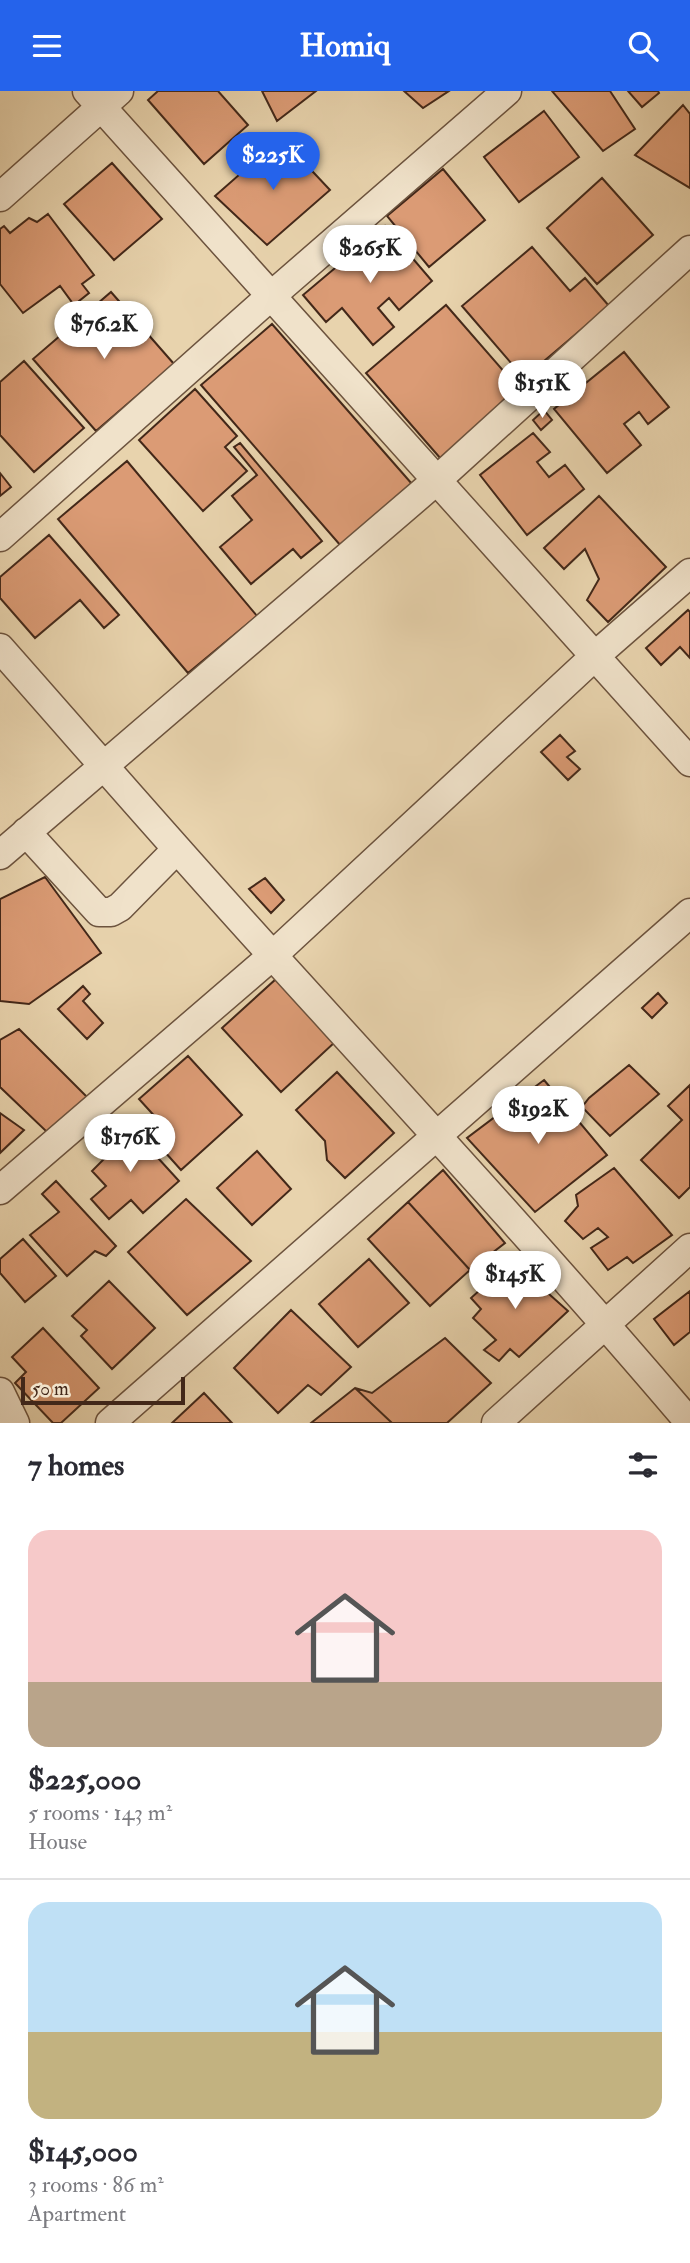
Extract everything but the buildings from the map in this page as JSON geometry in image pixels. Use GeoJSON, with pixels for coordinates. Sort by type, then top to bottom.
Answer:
{"type":"FeatureCollection","features":[{"type":"Feature","properties":{"kind":"street"},"geometry":{"type":"LineString","coordinates":[[0,537],[507,91]]}},
{"type":"Feature","properties":{"kind":"street"},"geometry":{"type":"LineString","coordinates":[[0,197],[103,96],[271,296],[690,762]]}},
{"type":"Feature","properties":{"kind":"street"},"geometry":{"type":"LineString","coordinates":[[0,855],[437,480],[690,250]]}},
{"type":"Feature","properties":{"kind":"street"},"geometry":{"type":"LineString","coordinates":[[0,1190],[272,956],[595,656],[690,573]]}},
{"type":"Feature","properties":{"kind":"street"},"geometry":{"type":"LineString","coordinates":[[0,648],[272,956],[605,1323],[690,1423]]}},
{"type":"Feature","properties":{"kind":"street"},"geometry":{"type":"LineString","coordinates":[[26,832],[99,912],[105,913],[120,907],[177,849]]}},
{"type":"Feature","properties":{"kind":"street"},"geometry":{"type":"LineString","coordinates":[[110,1423],[690,913]]}},
{"type":"Feature","properties":{"kind":"street"},"geometry":{"type":"LineString","coordinates":[[496,1423],[690,1248]]}},
{"type":"Feature","properties":{"kind":"street"},"geometry":{"type":"LineString","coordinates":[[0,1392],[15,1423]]}}]}
